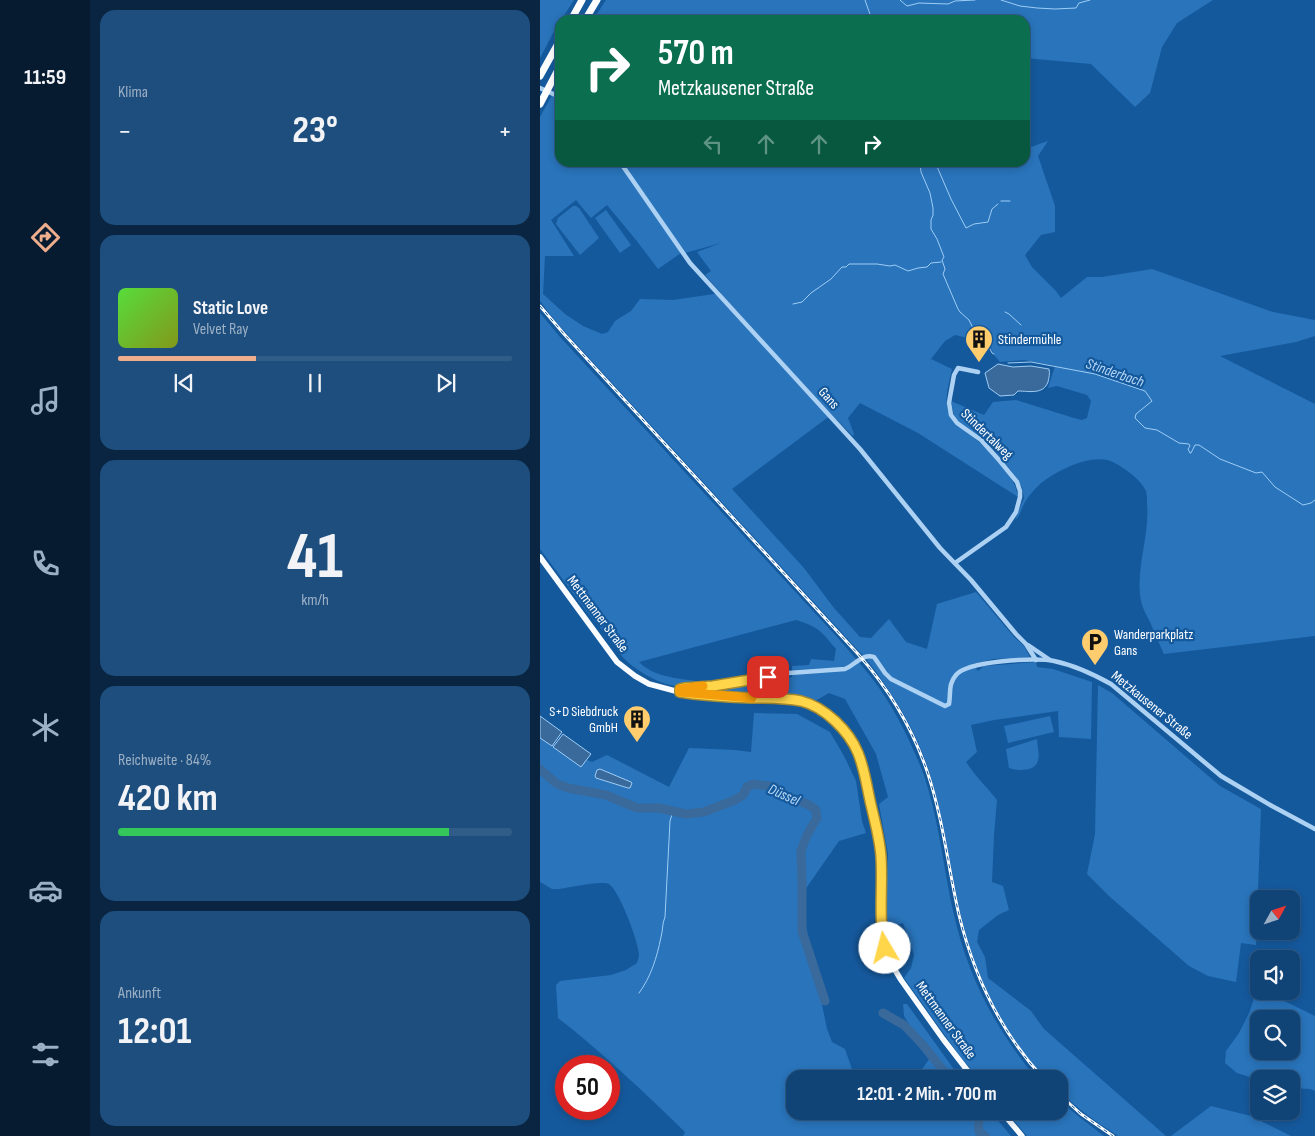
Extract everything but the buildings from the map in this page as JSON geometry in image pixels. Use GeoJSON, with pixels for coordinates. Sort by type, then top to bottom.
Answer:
{"type":"FeatureCollection","features":[{"type":"Feature","properties":{"kind":"highway"},"geometry":{"type":"LineString","coordinates":[[574,15],[582,0]]}},
{"type":"Feature","properties":{"kind":"highway"},"geometry":{"type":"LineString","coordinates":[[589,15],[597,0]]}},
{"type":"Feature","properties":{"kind":"highway"},"geometry":{"type":"LineString","coordinates":[[540,76],[555,49]]}},
{"type":"Feature","properties":{"kind":"highway"},"geometry":{"type":"LineString","coordinates":[[540,104],[555,76]]}},
{"type":"Feature","properties":{"kind":"main road","name":"Mettmanner Straße"},"geometry":{"type":"LineString","coordinates":[[540,557],[621,665],[634,676],[649,684],[680,692],[800,701],[820,709],[837,723],[858,752],[878,835],[881,857],[881,925],[889,960],[901,980],[967,1070]]}},
{"type":"Feature","properties":{"kind":"main road"},"geometry":{"type":"LineString","coordinates":[[1009,1120],[1022,1136]]}},
{"type":"Feature","properties":{"kind":"street"},"geometry":{"type":"LineString","coordinates":[[540,88],[555,95]]}},
{"type":"Feature","properties":{"kind":"street","name":"Gans"},"geometry":{"type":"LineString","coordinates":[[623,167],[690,263],[860,449],[940,548],[1026,644],[1036,660]]}},
{"type":"Feature","properties":{"kind":"street","name":"Stindertalweg"},"geometry":{"type":"LineString","coordinates":[[955,563],[1006,527],[1016,512],[1020,497],[1017,482],[999,460],[980,440],[957,423],[951,415],[949,403],[958,368],[978,372]]}},
{"type":"Feature","properties":{"kind":"street","name":"Gans"},"geometry":{"type":"LineString","coordinates":[[1026,644],[1050,660]]}},
{"type":"Feature","properties":{"kind":"street","name":"Metzkausener Straße"},"geometry":{"type":"LineString","coordinates":[[680,692],[680,689],[684,688],[713,686],[789,673],[845,669],[869,655],[874,656],[891,679],[945,706],[949,704],[952,680],[958,672],[965,668],[982,664],[1050,660],[1093,674],[1111,684],[1221,776],[1315,829]]}},
{"type":"Feature","properties":{"kind":"shaded area"},"geometry":{"type":"Polygon","coordinates":[[[540,0],[574,0],[564,15],[555,15],[555,30],[540,58],[540,0]]]}},
{"type":"Feature","properties":{"kind":"shaded area"},"geometry":{"type":"Polygon","coordinates":[[[606,0],[1213,0],[1177,23],[1162,47],[1150,93],[1135,107],[1091,64],[1030,58],[1030,15],[596,15],[606,0]]]}},
{"type":"Feature","properties":{"kind":"shaded area"},"geometry":{"type":"Polygon","coordinates":[[[555,90],[555,167],[621,167],[681,253],[658,269],[607,205],[591,218],[576,200],[551,220],[574,256],[545,256],[543,294],[565,314],[583,326],[602,334],[608,332],[615,321],[631,311],[640,299],[673,300],[721,293],[705,275],[711,271],[697,252],[721,243],[685,253],[624,167],[1030,167],[1030,147],[1048,141],[1038,156],[1055,206],[1055,232],[1041,235],[1025,255],[1032,267],[1061,298],[1087,277],[1102,277],[1152,269],[1273,312],[1315,320],[1315,336],[1296,342],[1220,356],[1315,404],[1315,636],[1164,654],[1141,598],[1140,571],[1147,526],[1147,497],[1146,491],[1133,475],[1107,460],[1088,460],[1079,463],[1060,471],[1039,485],[1028,498],[1015,520],[1024,498],[1022,487],[989,444],[957,421],[954,416],[951,401],[984,415],[993,402],[1016,400],[1074,418],[1082,420],[1087,418],[1091,401],[1087,395],[1057,386],[1048,388],[1055,366],[1024,360],[1000,362],[994,355],[989,343],[955,335],[945,341],[931,359],[952,369],[947,390],[948,411],[951,418],[998,460],[1016,487],[1018,497],[918,433],[860,403],[848,418],[853,436],[836,419],[827,418],[732,489],[804,568],[834,608],[860,637],[871,638],[889,619],[906,642],[927,649],[937,604],[976,592],[1024,646],[1030,657],[993,659],[973,664],[978,671],[984,666],[1036,662],[1037,667],[1053,669],[1092,682],[1091,739],[1059,737],[1058,711],[971,725],[977,752],[966,762],[997,800],[992,882],[1003,886],[1009,910],[998,915],[979,930],[977,942],[985,957],[988,978],[1031,1011],[1044,1029],[1166,1136],[1118,1136],[1068,1099],[1068,1070],[1038,1070],[1030,1061],[1003,1022],[973,957],[960,912],[943,824],[929,771],[911,727],[895,699],[867,660],[556,322],[540,301],[540,117],[555,90]]]}},
{"type":"Feature","properties":{"kind":"shaded area"},"geometry":{"type":"Polygon","coordinates":[[[573,206],[579,208],[599,238],[580,255],[556,224],[558,218],[573,206]]]}},
{"type":"Feature","properties":{"kind":"shaded area"},"geometry":{"type":"Polygon","coordinates":[[[606,210],[631,245],[620,253],[595,218],[606,210]]]}},
{"type":"Feature","properties":{"kind":"shaded area"},"geometry":{"type":"Polygon","coordinates":[[[540,313],[837,637],[871,677],[886,699],[912,746],[928,788],[937,824],[954,915],[967,960],[996,1022],[1030,1070],[972,1070],[904,978],[911,968],[914,955],[903,923],[885,929],[888,854],[879,804],[888,797],[876,754],[845,699],[829,693],[815,701],[783,696],[690,691],[792,677],[792,666],[809,665],[811,659],[834,661],[836,649],[823,634],[810,625],[796,620],[639,662],[658,674],[696,681],[682,686],[669,685],[641,672],[624,658],[540,549],[540,313]]]}},
{"type":"Feature","properties":{"kind":"shaded area"},"geometry":{"type":"Polygon","coordinates":[[[998,364],[1013,367],[1031,366],[1049,369],[1048,382],[1039,391],[1018,391],[1014,395],[1000,396],[989,388],[985,373],[998,364]]]}},
{"type":"Feature","properties":{"kind":"shaded area"},"geometry":{"type":"Polygon","coordinates":[[[1098,685],[1112,693],[1220,786],[1261,809],[1258,890],[1250,890],[1250,940],[1256,940],[1256,945],[1241,943],[1236,982],[1208,976],[1189,966],[1109,896],[1087,874],[1095,834],[1098,685]]]}},
{"type":"Feature","properties":{"kind":"shaded area"},"geometry":{"type":"Polygon","coordinates":[[[754,713],[797,714],[830,732],[856,781],[862,821],[866,833],[839,841],[800,897],[827,1029],[832,1042],[845,1049],[852,1070],[786,1070],[786,1120],[998,1120],[1011,1136],[683,1136],[685,1132],[620,1071],[620,1055],[602,1055],[558,1018],[556,985],[560,981],[611,975],[626,970],[637,963],[639,955],[628,917],[618,896],[609,884],[552,889],[540,882],[540,738],[592,762],[607,755],[669,787],[689,748],[751,752],[754,713]]]}},
{"type":"Feature","properties":{"kind":"shaded area"},"geometry":{"type":"Polygon","coordinates":[[[540,716],[562,732],[552,746],[540,738],[540,716]]]}},
{"type":"Feature","properties":{"kind":"shaded area"},"geometry":{"type":"Polygon","coordinates":[[[1050,716],[1054,732],[1008,743],[1004,726],[1050,716]]]}},
{"type":"Feature","properties":{"kind":"shaded area"},"geometry":{"type":"Polygon","coordinates":[[[563,734],[591,754],[581,767],[553,747],[563,734]]]}},
{"type":"Feature","properties":{"kind":"shaded area"},"geometry":{"type":"Polygon","coordinates":[[[1037,739],[1039,755],[1037,764],[1026,770],[1009,768],[1006,749],[1037,739]]]}},
{"type":"Feature","properties":{"kind":"shaded area"},"geometry":{"type":"Polygon","coordinates":[[[600,769],[631,782],[630,788],[596,778],[597,770],[600,769]]]}},
{"type":"Feature","properties":{"kind":"shaded area"},"geometry":{"type":"Polygon","coordinates":[[[1253,1000],[1282,1000],[1315,1016],[1315,1091],[1300,1088],[1300,1070],[1250,1070],[1250,1077],[1237,1073],[1225,1063],[1226,1051],[1239,1033],[1250,1011],[1250,1060],[1300,1060],[1300,1010],[1250,1010],[1253,1000]]]}},
{"type":"Feature","properties":{"kind":"shaded area"},"geometry":{"type":"Polygon","coordinates":[[[903,1004],[907,1004],[955,1070],[921,1070],[930,1058],[904,1016],[903,1004]]]}},
{"type":"Feature","properties":{"kind":"shaded area"},"geometry":{"type":"Polygon","coordinates":[[[1211,1106],[1250,1116],[1250,1120],[1259,1120],[1291,1136],[1171,1136],[1211,1106]]]}},
{"type":"Feature","properties":{"kind":"shaded area"},"geometry":{"type":"Polygon","coordinates":[[[1068,1108],[1104,1136],[1027,1136],[1014,1120],[1068,1120],[1068,1108]]]}},
{"type":"Feature","properties":{"kind":"waterway","name":"Stinderbach"},"geometry":{"type":"LineString","coordinates":[[865,0],[870,15]]}},
{"type":"Feature","properties":{"kind":"waterway"},"geometry":{"type":"LineString","coordinates":[[900,0],[907,6],[919,3],[948,4],[955,1],[975,0]]}},
{"type":"Feature","properties":{"kind":"waterway"},"geometry":{"type":"LineString","coordinates":[[1001,0],[1020,6],[1055,9],[1076,8],[1079,3],[1090,0]]}},
{"type":"Feature","properties":{"kind":"waterway","name":"Stinderbach"},"geometry":{"type":"LineString","coordinates":[[920,167],[930,193],[933,208],[931,229],[944,257],[942,260],[945,269],[943,274],[958,309],[969,320],[976,334],[994,354]]}},
{"type":"Feature","properties":{"kind":"waterway"},"geometry":{"type":"LineString","coordinates":[[937,167],[966,228],[974,224],[988,222],[992,209],[998,204]]}},
{"type":"Feature","properties":{"kind":"waterway"},"geometry":{"type":"LineString","coordinates":[[1001,201],[1010,201]]}},
{"type":"Feature","properties":{"kind":"waterway"},"geometry":{"type":"LineString","coordinates":[[793,304],[802,302],[831,279],[842,267],[846,267],[849,264],[895,265],[908,271],[927,267],[931,263],[941,262]]}},
{"type":"Feature","properties":{"kind":"waterway"},"geometry":{"type":"LineString","coordinates":[[1005,312],[1021,325]]}},
{"type":"Feature","properties":{"kind":"waterway","name":"Stinderbach"},"geometry":{"type":"LineString","coordinates":[[1008,363],[1031,362],[1095,374],[1145,391],[1152,401],[1136,414],[1135,418],[1145,428],[1157,430],[1179,443],[1189,444],[1188,449],[1190,453],[1195,445],[1199,445],[1220,459],[1256,473],[1262,472],[1275,487],[1303,505],[1315,500]]}},
{"type":"Feature","properties":{"kind":"waterway","name":"Düssel"},"geometry":{"type":"LineString","coordinates":[[540,769],[557,784],[606,795],[637,808],[659,808],[686,814],[704,812],[735,800],[743,795],[747,787],[754,784],[775,787],[787,796],[816,810],[817,818],[807,835],[801,851],[802,931],[825,1001]]}},
{"type":"Feature","properties":{"kind":"waterway"},"geometry":{"type":"LineString","coordinates":[[639,993],[653,966],[662,934],[665,917],[670,821],[673,811]]}},
{"type":"Feature","properties":{"kind":"waterway","name":"Düssel"},"geometry":{"type":"LineString","coordinates":[[883,1013],[904,1025],[943,1070]]}},
{"type":"Feature","properties":{"kind":"waterway","name":"Düssel"},"geometry":{"type":"LineString","coordinates":[[979,1120],[979,1132],[985,1136]]}},
{"type":"Feature","properties":{"kind":"railway"},"geometry":{"type":"LineString","coordinates":[[540,306],[858,654],[889,694],[914,739],[933,789],[959,915],[981,982],[1002,1023],[1036,1070]]}},
{"type":"Feature","properties":{"kind":"railway"},"geometry":{"type":"LineString","coordinates":[[1068,1102],[1081,1114],[1113,1136]]}},
{"type":"Feature","properties":{"kind":"slow traffic"},"geometry":{"type":"LineString","coordinates":[[703,686],[680,689],[680,692],[752,698]]}},
{"type":"Feature","properties":{"kind":"place","name":"Stindermühle"},"geometry":{"type":"Point","coordinates":[979,363]}},
{"type":"Feature","properties":{"kind":"place","name":"Wanderparkplatz Gans"},"geometry":{"type":"Point","coordinates":[1095,666]}},
{"type":"Feature","properties":{"kind":"place","name":"S+D Siebdruck GmbH"},"geometry":{"type":"Point","coordinates":[637,743]}},
{"type":"Feature","properties":{"kind":"route"},"geometry":{"type":"LineString","coordinates":[[768,677],[713,686],[684,688],[680,689],[680,692],[800,701],[820,709],[837,723],[858,752],[878,835],[881,857],[881,925],[885,948]]}}]}
